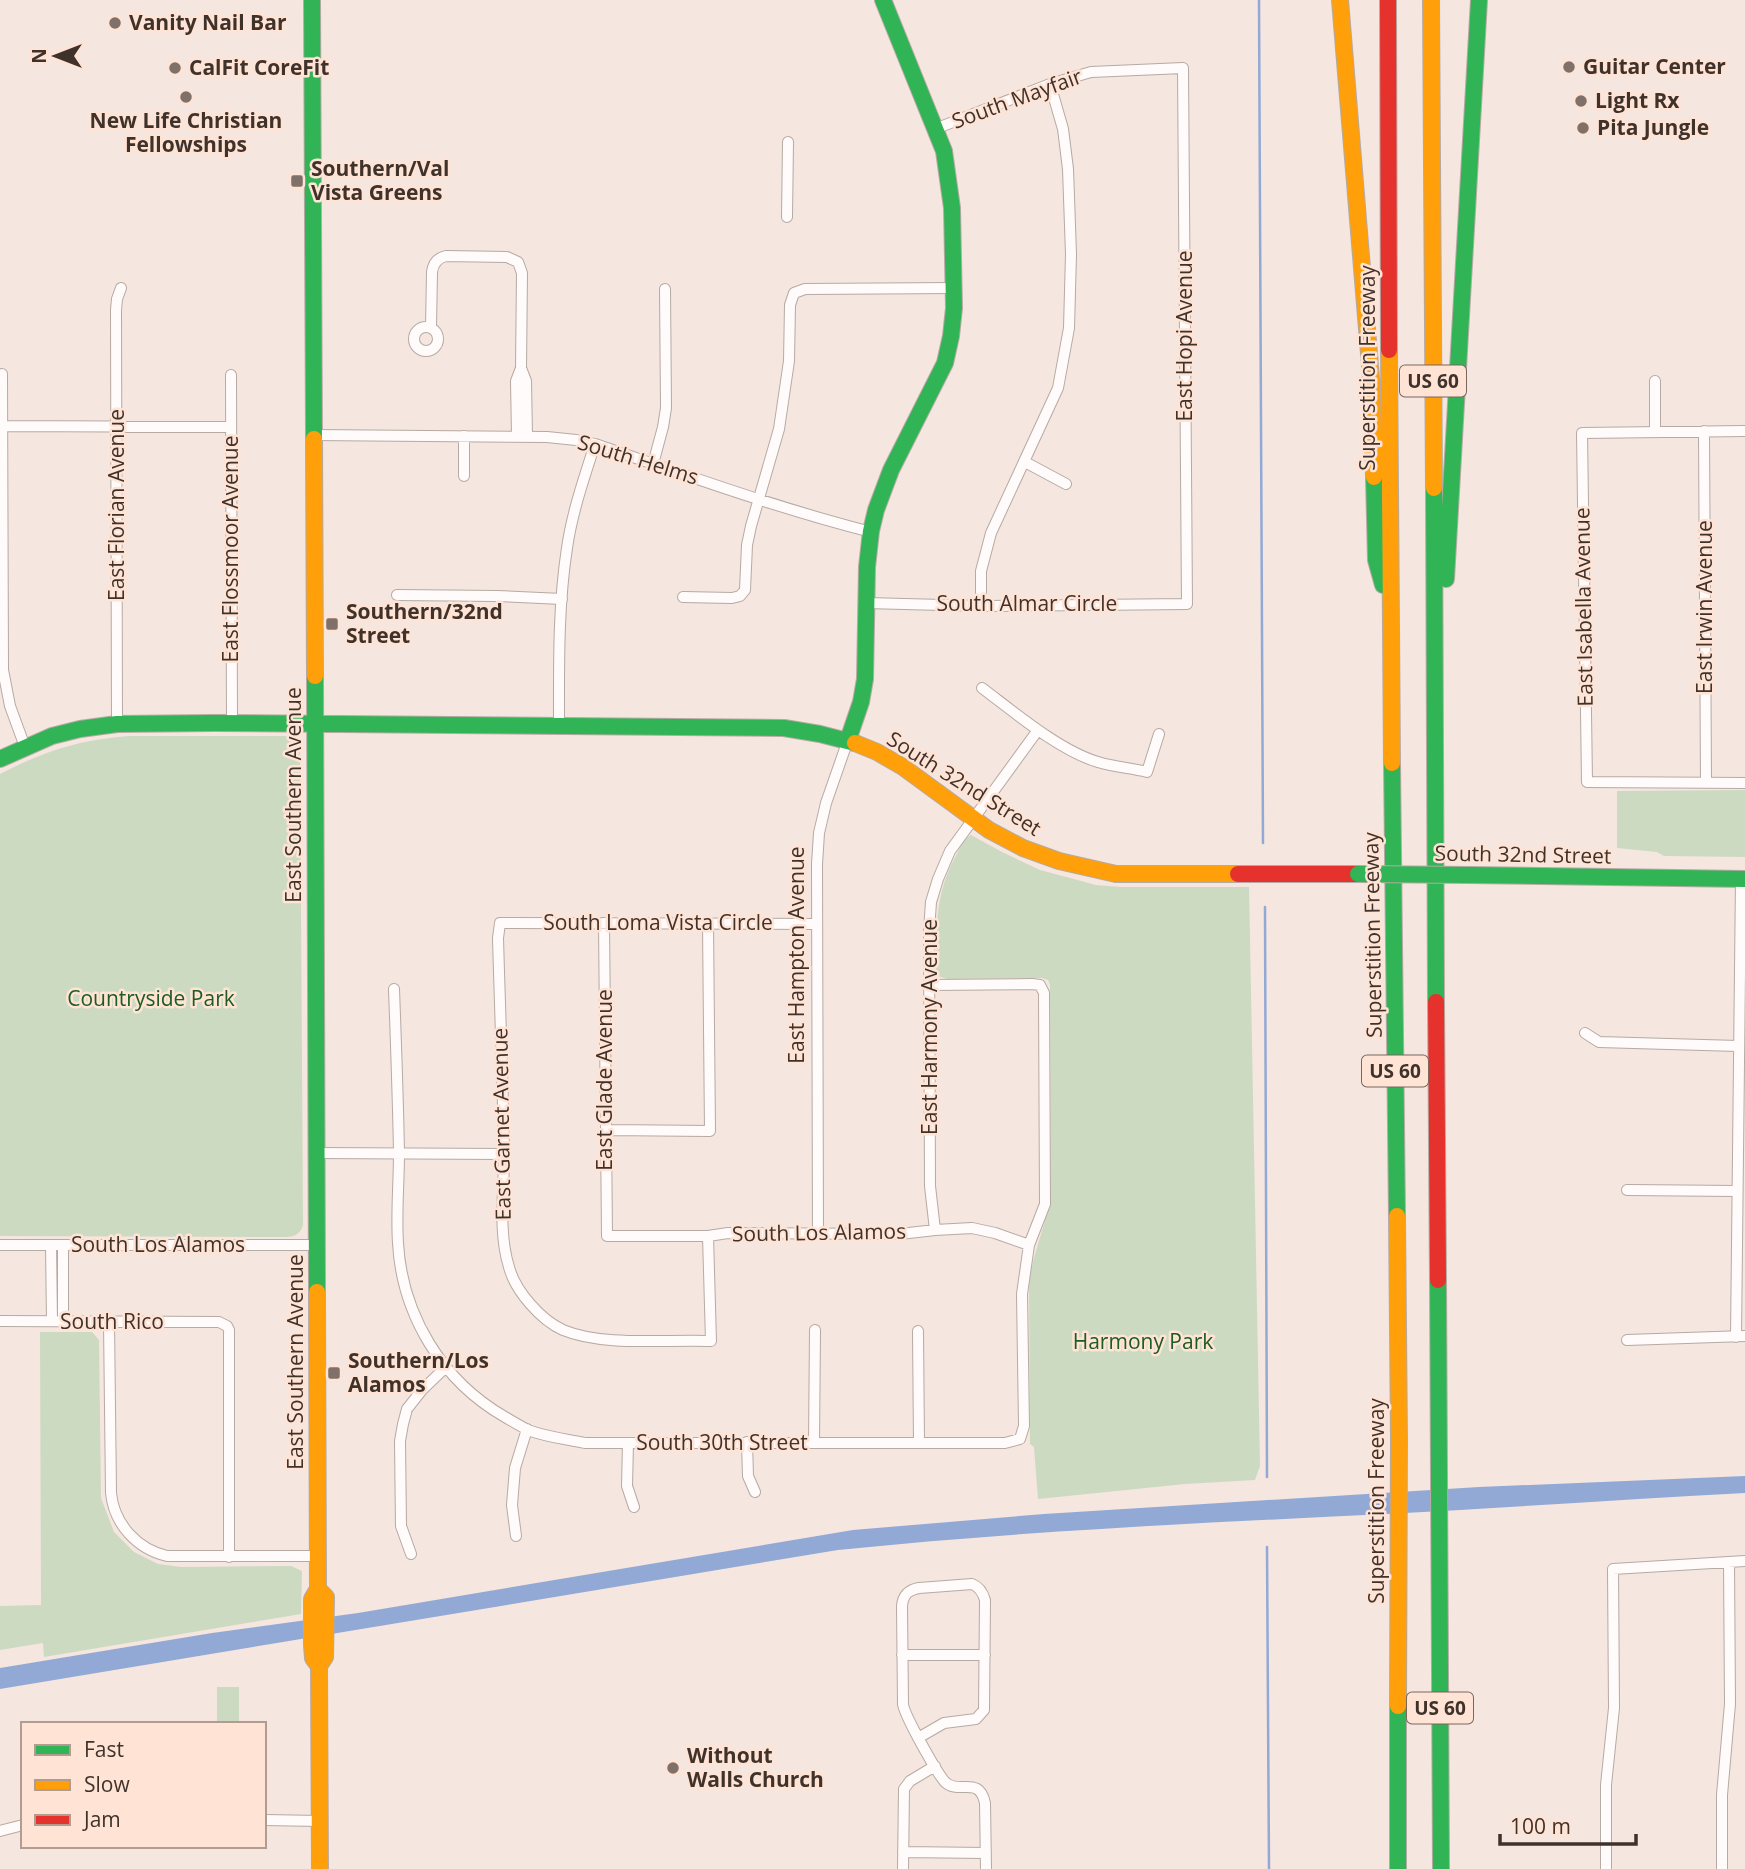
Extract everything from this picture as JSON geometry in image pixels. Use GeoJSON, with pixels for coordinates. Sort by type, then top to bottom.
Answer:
{"type":"FeatureCollection","features":[{"type":"Feature","properties":{"kind":"main road","name":"East Southern Avenue"},"geometry":{"type":"LineString","coordinates":[[312,0],[318,1556],[318,1589],[312,1599],[319,1618],[319,1640],[313,1658],[319,1666],[320,1869]]}},
{"type":"Feature","properties":{"kind":"main road","name":"East Hampton Avenue"},"geometry":{"type":"LineString","coordinates":[[848,740],[860,707],[864,680],[871,532],[877,505],[893,463],[940,375],[946,359],[954,310],[954,207],[950,177],[944,151],[883,0]]}},
{"type":"Feature","properties":{"kind":"main road"},"geometry":{"type":"LineString","coordinates":[[1340,0],[1372,390],[1376,560],[1390,611]]}},
{"type":"Feature","properties":{"kind":"main road","name":"Superstition Freeway"},"geometry":{"type":"LineString","coordinates":[[1388,0],[1390,611],[1399,1440],[1398,1869]]}},
{"type":"Feature","properties":{"kind":"main road","name":"US 60"},"geometry":{"type":"LineString","coordinates":[[1431,0],[1441,1869]]}},
{"type":"Feature","properties":{"kind":"main road"},"geometry":{"type":"LineString","coordinates":[[1435,762],[1479,0]]}},
{"type":"Feature","properties":{"kind":"main road","name":"South 32nd Street"},"geometry":{"type":"LineString","coordinates":[[0,759],[52,736],[117,723],[760,726],[815,732],[848,740],[922,779],[972,819],[1007,840],[1033,852],[1088,870],[1116,874],[1743,879]]}},
{"type":"Feature","properties":{"kind":"street","name":"South Mayfair"},"geometry":{"type":"LineString","coordinates":[[935,129],[1091,72],[1183,68]]}},
{"type":"Feature","properties":{"kind":"street","name":"East Hopi Avenue"},"geometry":{"type":"LineString","coordinates":[[1183,68],[1187,604]]}},
{"type":"Feature","properties":{"kind":"street"},"geometry":{"type":"LineString","coordinates":[[981,606],[981,571],[991,533],[1058,388],[1069,328],[1071,254],[1068,169],[1063,129],[1050,85]]}},
{"type":"Feature","properties":{"kind":"street"},"geometry":{"type":"LineString","coordinates":[[787,217],[788,142]]}},
{"type":"Feature","properties":{"kind":"street"},"geometry":{"type":"LineString","coordinates":[[431,327],[432,272],[436,261],[446,256],[507,257],[518,262],[522,273],[521,368],[526,381],[522,436]]}},
{"type":"Feature","properties":{"kind":"street","name":"East Florian Avenue"},"geometry":{"type":"LineString","coordinates":[[117,723],[116,304],[121,288]]}},
{"type":"Feature","properties":{"kind":"street"},"geometry":{"type":"LineString","coordinates":[[683,597],[736,598],[743,593],[747,581],[747,545],[775,447],[785,394],[790,346],[790,305],[794,293],[804,289],[954,288]]}},
{"type":"Feature","properties":{"kind":"street"},"geometry":{"type":"LineString","coordinates":[[653,464],[666,408],[665,289]]}},
{"type":"Feature","properties":{"kind":"street"},"geometry":{"type":"LineString","coordinates":[[2,374],[3,670],[10,706],[25,747]]}},
{"type":"Feature","properties":{"kind":"street","name":"East Flossmoor Avenue"},"geometry":{"type":"LineString","coordinates":[[231,375],[232,723]]}},
{"type":"Feature","properties":{"kind":"street"},"geometry":{"type":"LineString","coordinates":[[1655,382],[1655,432],[1745,431]]}},
{"type":"Feature","properties":{"kind":"street"},"geometry":{"type":"LineString","coordinates":[[1,426],[231,427]]}},
{"type":"Feature","properties":{"kind":"street","name":"East Irwin Avenue"},"geometry":{"type":"LineString","coordinates":[[1703,431],[1706,783]]}},
{"type":"Feature","properties":{"kind":"street","name":"East Isabella Avenue"},"geometry":{"type":"LineString","coordinates":[[1655,432],[1582,433],[1587,782],[1706,783]]}},
{"type":"Feature","properties":{"kind":"street","name":"South Helms"},"geometry":{"type":"LineString","coordinates":[[313,435],[556,437],[595,444],[759,499],[871,532]]}},
{"type":"Feature","properties":{"kind":"street"},"geometry":{"type":"LineString","coordinates":[[464,436],[464,476]]}},
{"type":"Feature","properties":{"kind":"street"},"geometry":{"type":"LineString","coordinates":[[559,725],[559,656],[567,548],[578,497],[595,444]]}},
{"type":"Feature","properties":{"kind":"street"},"geometry":{"type":"LineString","coordinates":[[1025,462],[1066,484]]}},
{"type":"Feature","properties":{"kind":"street"},"geometry":{"type":"LineString","coordinates":[[397,595],[562,599]]}},
{"type":"Feature","properties":{"kind":"street","name":"South Almar Circle"},"geometry":{"type":"LineString","coordinates":[[866,603],[981,606],[1187,604]]}},
{"type":"Feature","properties":{"kind":"street"},"geometry":{"type":"LineString","coordinates":[[982,688],[1038,730],[1097,762],[1147,772],[1159,734]]}},
{"type":"Feature","properties":{"kind":"street","name":"East Harmony Avenue"},"geometry":{"type":"LineString","coordinates":[[935,1230],[930,1186],[931,902],[950,850],[1038,730]]}},
{"type":"Feature","properties":{"kind":"street","name":"East Hampton Avenue"},"geometry":{"type":"LineString","coordinates":[[818,1233],[817,864],[819,833],[826,803],[848,740]]}},
{"type":"Feature","properties":{"kind":"street"},"geometry":{"type":"LineString","coordinates":[[1706,783],[1745,783]]}},
{"type":"Feature","properties":{"kind":"street"},"geometry":{"type":"LineString","coordinates":[[1627,1340],[1740,1336],[1737,1191],[1743,879]]}},
{"type":"Feature","properties":{"kind":"street","name":"South Loma Vista Circle"},"geometry":{"type":"LineString","coordinates":[[500,923],[817,924]]}},
{"type":"Feature","properties":{"kind":"street","name":"East Garnet Avenue"},"geometry":{"type":"LineString","coordinates":[[500,923],[498,938],[504,1154],[503,1243],[509,1269],[522,1295],[540,1314],[560,1329],[584,1337],[711,1341],[708,1236]]}},
{"type":"Feature","properties":{"kind":"street","name":"East Glade Avenue"},"geometry":{"type":"LineString","coordinates":[[604,923],[607,1236]]}},
{"type":"Feature","properties":{"kind":"street"},"geometry":{"type":"LineString","coordinates":[[606,1130],[710,1131],[708,924]]}},
{"type":"Feature","properties":{"kind":"street"},"geometry":{"type":"LineString","coordinates":[[929,985],[1032,984],[1040,985],[1044,993],[1045,1204],[1029,1245]]}},
{"type":"Feature","properties":{"kind":"street","name":"South 30th Street"},"geometry":{"type":"LineString","coordinates":[[394,989],[398,1244],[403,1276],[416,1321],[446,1367],[467,1389],[492,1409],[527,1429],[584,1443],[1006,1443],[1020,1439],[1024,1426],[1022,1294],[1029,1245]]}},
{"type":"Feature","properties":{"kind":"street"},"geometry":{"type":"LineString","coordinates":[[1585,1033],[1599,1042],[1738,1046]]}},
{"type":"Feature","properties":{"kind":"street"},"geometry":{"type":"LineString","coordinates":[[316,1153],[504,1154]]}},
{"type":"Feature","properties":{"kind":"street"},"geometry":{"type":"LineString","coordinates":[[1627,1190],[1737,1191]]}},
{"type":"Feature","properties":{"kind":"street","name":"South Los Alamos"},"geometry":{"type":"LineString","coordinates":[[607,1236],[708,1236],[728,1233],[900,1234],[972,1228],[1029,1245]]}},
{"type":"Feature","properties":{"kind":"street","name":"South Los Alamos"},"geometry":{"type":"LineString","coordinates":[[0,1245],[317,1245]]}},
{"type":"Feature","properties":{"kind":"street"},"geometry":{"type":"LineString","coordinates":[[57,1245],[57,1321]]}},
{"type":"Feature","properties":{"kind":"street","name":"South Rico"},"geometry":{"type":"LineString","coordinates":[[0,1321],[224,1323],[229,1330],[229,1557]]}},
{"type":"Feature","properties":{"kind":"street"},"geometry":{"type":"LineString","coordinates":[[109,1322],[111,1493],[117,1516],[129,1533],[145,1548],[174,1557],[318,1556]]}},
{"type":"Feature","properties":{"kind":"street"},"geometry":{"type":"LineString","coordinates":[[814,1443],[815,1330]]}},
{"type":"Feature","properties":{"kind":"street"},"geometry":{"type":"LineString","coordinates":[[918,1331],[919,1443]]}},
{"type":"Feature","properties":{"kind":"street"},"geometry":{"type":"LineString","coordinates":[[411,1555],[401,1526],[402,1407],[446,1367]]}},
{"type":"Feature","properties":{"kind":"street"},"geometry":{"type":"LineString","coordinates":[[516,1536],[512,1506],[515,1468],[527,1429]]}},
{"type":"Feature","properties":{"kind":"street"},"geometry":{"type":"LineString","coordinates":[[628,1443],[627,1486],[634,1507]]}},
{"type":"Feature","properties":{"kind":"street"},"geometry":{"type":"LineString","coordinates":[[747,1443],[748,1476],[755,1492]]}},
{"type":"Feature","properties":{"kind":"street"},"geometry":{"type":"LineString","coordinates":[[1606,1869],[1606,1784],[1614,1708],[1613,1569],[1745,1561]]}},
{"type":"Feature","properties":{"kind":"street"},"geometry":{"type":"LineString","coordinates":[[1722,1869],[1721,1795],[1730,1704],[1729,1562]]}},
{"type":"Feature","properties":{"kind":"street"},"geometry":{"type":"LineString","coordinates":[[918,1738],[944,1723],[972,1721],[980,1717],[985,1706],[985,1600],[982,1592],[972,1584],[919,1588],[904,1597],[903,1708],[918,1738],[947,1784],[975,1788],[983,1795],[986,1869]]}},
{"type":"Feature","properties":{"kind":"street"},"geometry":{"type":"LineString","coordinates":[[902,1655],[985,1655]]}},
{"type":"Feature","properties":{"kind":"street"},"geometry":{"type":"LineString","coordinates":[[903,1869],[904,1789],[910,1781],[935,1766]]}},
{"type":"Feature","properties":{"kind":"street"},"geometry":{"type":"LineString","coordinates":[[266,1820],[320,1821]]}},
{"type":"Feature","properties":{"kind":"street"},"geometry":{"type":"LineString","coordinates":[[0,1831],[21,1826]]}},
{"type":"Feature","properties":{"kind":"street"},"geometry":{"type":"LineString","coordinates":[[903,1852],[986,1853]]}},
{"type":"Feature","properties":{"kind":"green space","name":"Countryside Park"},"geometry":{"type":"Polygon","coordinates":[[[129,736],[287,736],[294,737],[300,746],[303,1225],[293,1236],[0,1236],[0,774],[62,748],[94,740],[129,736]]]}},
{"type":"Feature","properties":{"kind":"green space"},"geometry":{"type":"Polygon","coordinates":[[[1745,790],[1745,857],[1664,856],[1657,852],[1617,848],[1617,791],[1745,790]]]}},
{"type":"Feature","properties":{"kind":"green space","name":"Harmony Park"},"geometry":{"type":"Polygon","coordinates":[[[971,835],[1040,870],[1096,885],[1249,887],[1260,1466],[1255,1480],[1185,1484],[1038,1499],[1034,1447],[1030,1444],[1029,1285],[1051,1195],[1050,985],[1048,980],[1042,978],[947,979],[938,976],[936,939],[941,895],[950,867],[963,842],[971,835]]]}},
{"type":"Feature","properties":{"kind":"green space"},"geometry":{"type":"Polygon","coordinates":[[[40,1332],[92,1332],[99,1340],[101,1498],[114,1532],[134,1552],[158,1564],[181,1567],[291,1566],[302,1571],[301,1614],[44,1657],[43,1643],[0,1650],[0,1606],[41,1605],[40,1332]]]}},
{"type":"Feature","properties":{"kind":"green space"},"geometry":{"type":"Polygon","coordinates":[[[217,1687],[239,1687],[239,1722],[217,1722],[217,1687]]]}},
{"type":"Feature","properties":{"kind":"water"},"geometry":{"type":"Polygon","coordinates":[[[1745,1476],[1745,1493],[1112,1528],[838,1550],[0,1689],[0,1668],[212,1633],[358,1613],[853,1530],[1044,1514],[1479,1487],[1745,1476]]]}},
{"type":"Feature","properties":{"kind":"waterway"},"geometry":{"type":"LineString","coordinates":[[1259,0],[1263,843]]}},
{"type":"Feature","properties":{"kind":"waterway"},"geometry":{"type":"LineString","coordinates":[[1265,907],[1267,1477]]}},
{"type":"Feature","properties":{"kind":"waterway"},"geometry":{"type":"LineString","coordinates":[[1267,1547],[1269,1869]]}},
{"type":"Feature","properties":{"kind":"traffic: fast"},"geometry":{"type":"LineString","coordinates":[[312,0],[314,439]]}},
{"type":"Feature","properties":{"kind":"traffic: fast"},"geometry":{"type":"LineString","coordinates":[[848,740],[861,702],[865,679],[867,567],[876,510],[891,470],[945,363],[954,308],[952,208],[944,151],[883,0]]}},
{"type":"Feature","properties":{"kind":"traffic: fast"},"geometry":{"type":"LineString","coordinates":[[1446,579],[1479,0]]}},
{"type":"Feature","properties":{"kind":"traffic: fast"},"geometry":{"type":"LineString","coordinates":[[1374,477],[1376,560],[1383,585]]}},
{"type":"Feature","properties":{"kind":"traffic: fast"},"geometry":{"type":"LineString","coordinates":[[1434,488],[1436,1002]]}},
{"type":"Feature","properties":{"kind":"traffic: fast"},"geometry":{"type":"LineString","coordinates":[[315,676],[317,1292]]}},
{"type":"Feature","properties":{"kind":"traffic: fast"},"geometry":{"type":"LineString","coordinates":[[0,759],[52,736],[117,724],[784,728],[855,743]]}},
{"type":"Feature","properties":{"kind":"traffic: fast"},"geometry":{"type":"LineString","coordinates":[[1392,763],[1397,1216]]}},
{"type":"Feature","properties":{"kind":"traffic: fast"},"geometry":{"type":"LineString","coordinates":[[1358,874],[1469,875]]}},
{"type":"Feature","properties":{"kind":"traffic: fast"},"geometry":{"type":"LineString","coordinates":[[1469,875],[1745,879]]}},
{"type":"Feature","properties":{"kind":"traffic: fast"},"geometry":{"type":"LineString","coordinates":[[1438,1280],[1441,1869]]}},
{"type":"Feature","properties":{"kind":"traffic: fast"},"geometry":{"type":"LineString","coordinates":[[1398,1706],[1398,1869]]}},
{"type":"Feature","properties":{"kind":"traffic: slow"},"geometry":{"type":"LineString","coordinates":[[1340,0],[1372,390],[1374,477]]}},
{"type":"Feature","properties":{"kind":"traffic: slow"},"geometry":{"type":"LineString","coordinates":[[1431,0],[1434,488]]}},
{"type":"Feature","properties":{"kind":"traffic: slow"},"geometry":{"type":"LineString","coordinates":[[1389,350],[1392,763]]}},
{"type":"Feature","properties":{"kind":"traffic: slow"},"geometry":{"type":"LineString","coordinates":[[314,439],[315,676]]}},
{"type":"Feature","properties":{"kind":"traffic: slow"},"geometry":{"type":"LineString","coordinates":[[855,743],[903,767],[989,830],[1023,848],[1059,861],[1116,874],[1238,874]]}},
{"type":"Feature","properties":{"kind":"traffic: slow"},"geometry":{"type":"LineString","coordinates":[[1397,1216],[1398,1706]]}},
{"type":"Feature","properties":{"kind":"traffic: slow"},"geometry":{"type":"LineString","coordinates":[[317,1292],[318,1589],[312,1599],[312,1645],[313,1658],[319,1666]]}},
{"type":"Feature","properties":{"kind":"traffic: slow"},"geometry":{"type":"LineString","coordinates":[[318,1589],[326,1597],[325,1657],[319,1666],[320,1869]]}},
{"type":"Feature","properties":{"kind":"traffic: jam"},"geometry":{"type":"LineString","coordinates":[[1388,0],[1389,350]]}},
{"type":"Feature","properties":{"kind":"traffic: jam"},"geometry":{"type":"LineString","coordinates":[[1238,874],[1358,874]]}},
{"type":"Feature","properties":{"kind":"traffic: jam"},"geometry":{"type":"LineString","coordinates":[[1436,1002],[1438,1280]]}},
{"type":"Feature","properties":{"kind":"place","name":"Vanity Nail Bar"},"geometry":{"type":"Point","coordinates":[115,23]}},
{"type":"Feature","properties":{"kind":"place","name":"Guitar Center"},"geometry":{"type":"Point","coordinates":[1569,67]}},
{"type":"Feature","properties":{"kind":"place","name":"CalFit CoreFit"},"geometry":{"type":"Point","coordinates":[175,68]}},
{"type":"Feature","properties":{"kind":"place","name":"New Life Christian Fellowships"},"geometry":{"type":"Point","coordinates":[186,97]}},
{"type":"Feature","properties":{"kind":"place","name":"Light Rx"},"geometry":{"type":"Point","coordinates":[1581,101]}},
{"type":"Feature","properties":{"kind":"place","name":"Pita Jungle"},"geometry":{"type":"Point","coordinates":[1583,128]}},
{"type":"Feature","properties":{"kind":"place","name":"Southern/Val Vista Greens"},"geometry":{"type":"Point","coordinates":[297,181]}},
{"type":"Feature","properties":{"kind":"place","name":"Southern/32nd Street"},"geometry":{"type":"Point","coordinates":[332,624]}},
{"type":"Feature","properties":{"kind":"place","name":"Southern/Los Alamos"},"geometry":{"type":"Point","coordinates":[334,1373]}},
{"type":"Feature","properties":{"kind":"place","name":"Without Walls Church"},"geometry":{"type":"Point","coordinates":[673,1768]}}]}
